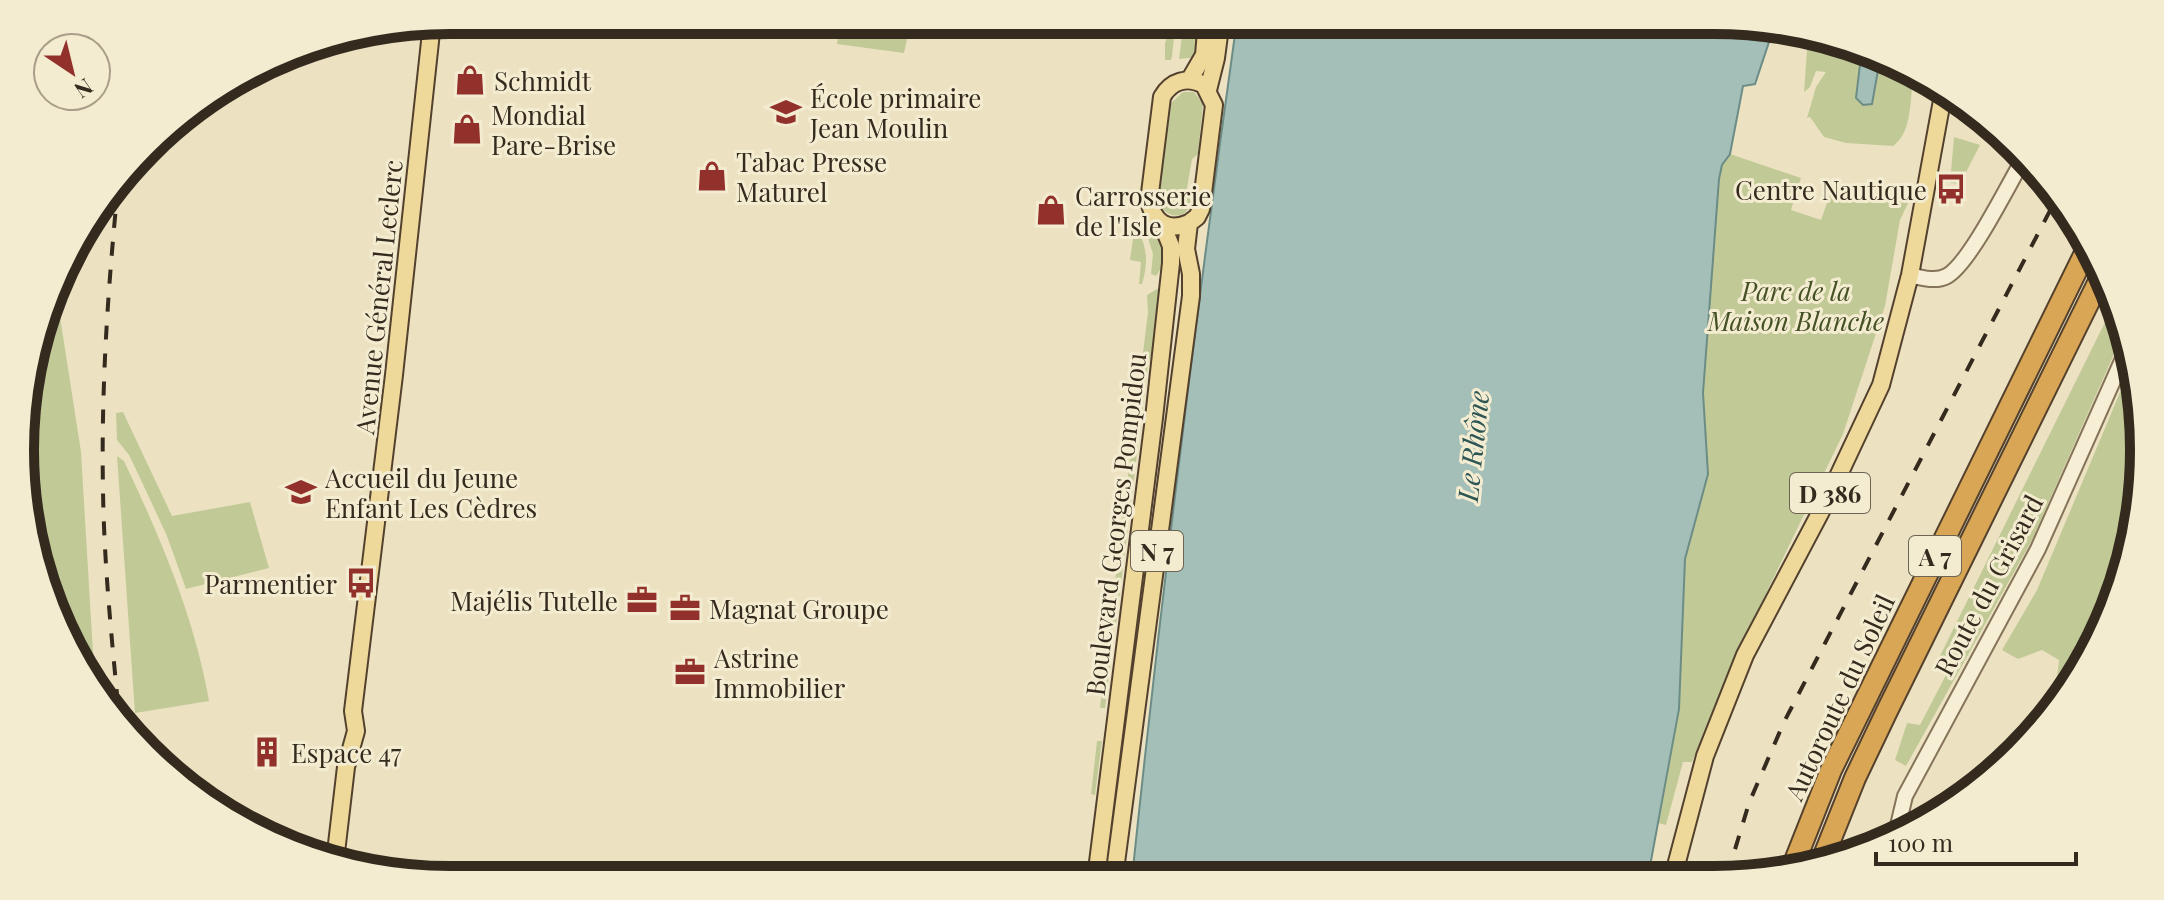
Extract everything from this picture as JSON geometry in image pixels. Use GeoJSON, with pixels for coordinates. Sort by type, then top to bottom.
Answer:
{"type":"FeatureCollection","features":[{"type":"Feature","properties":{"kind":"highway","name":"Autoroute du Soleil"},"geometry":{"type":"LineString","coordinates":[[1796,858],[1849,734],[2083,258]]}},
{"type":"Feature","properties":{"kind":"highway","name":"Autoroute du Soleil"},"geometry":{"type":"LineString","coordinates":[[1826,851],[1855,778],[2096,287]]}},
{"type":"Feature","properties":{"kind":"main road","name":"Boulevard Georges Pompidou"},"geometry":{"type":"LineString","coordinates":[[1097,866],[1171,263],[1171,246],[1149,201],[1162,97],[1172,85],[1190,79],[1204,55],[1206,34]]}},
{"type":"Feature","properties":{"kind":"main road","name":"Boulevard Georges Pompidou"},"geometry":{"type":"LineString","coordinates":[[1116,866],[1191,296],[1186,249],[1189,223],[1201,209],[1214,105],[1208,90],[1219,34]]}},
{"type":"Feature","properties":{"kind":"main road","name":"Avenue Général Leclerc"},"geometry":{"type":"LineString","coordinates":[[336,850],[346,767],[356,731],[353,711],[431,35]]}},
{"type":"Feature","properties":{"kind":"main road"},"geometry":{"type":"LineString","coordinates":[[1190,79],[1208,90]]}},
{"type":"Feature","properties":{"kind":"main road","name":"D 386"},"geometry":{"type":"LineString","coordinates":[[1676,866],[1705,756],[1745,655],[1827,500],[1881,385],[1910,275],[1942,102]]}},
{"type":"Feature","properties":{"kind":"main road"},"geometry":{"type":"LineString","coordinates":[[1162,224],[1174,227],[1189,223]]}},
{"type":"Feature","properties":{"kind":"street"},"geometry":{"type":"LineString","coordinates":[[1910,275],[1937,279],[1954,271],[1970,250],[2019,167]]}},
{"type":"Feature","properties":{"kind":"street","name":"Route du Grisard"},"geometry":{"type":"LineString","coordinates":[[1899,823],[1905,796],[2038,549],[2121,363]]}},
{"type":"Feature","properties":{"kind":"green space"},"geometry":{"type":"Polygon","coordinates":[[[839,34],[908,34],[904,53],[837,44],[839,34]]]}},
{"type":"Feature","properties":{"kind":"green space"},"geometry":{"type":"Polygon","coordinates":[[[1168,34],[1174,34],[1171,60],[1165,60],[1168,34]]]}},
{"type":"Feature","properties":{"kind":"green space"},"geometry":{"type":"Polygon","coordinates":[[[1182,34],[1198,34],[1197,57],[1179,59],[1182,34]]]}},
{"type":"Feature","properties":{"kind":"green space"},"geometry":{"type":"Polygon","coordinates":[[[1807,45],[1860,61],[1856,97],[1872,104],[1878,68],[1912,85],[1907,125],[1893,146],[1846,143],[1824,137],[1810,117],[1807,118],[1816,87],[1826,72],[1816,71],[1810,87],[1804,92],[1807,45]]]}},
{"type":"Feature","properties":{"kind":"green space"},"geometry":{"type":"Polygon","coordinates":[[[1183,92],[1194,92],[1203,104],[1198,154],[1192,159],[1186,194],[1192,202],[1185,212],[1176,216],[1166,212],[1158,202],[1171,103],[1183,92]]]}},
{"type":"Feature","properties":{"kind":"green space"},"geometry":{"type":"Polygon","coordinates":[[[1954,137],[1980,145],[1960,184],[1950,183],[1954,137]]]}},
{"type":"Feature","properties":{"kind":"green space","name":"Parc de la Maison Blanche"},"geometry":{"type":"Polygon","coordinates":[[[1730,154],[1801,178],[1791,210],[1821,220],[1832,189],[1839,185],[1882,202],[1890,193],[1896,192],[1909,201],[1900,220],[1885,306],[1843,434],[1730,668],[1692,762],[1683,762],[1666,825],[1658,823],[1679,709],[1685,559],[1708,474],[1703,393],[1717,194],[1722,165],[1730,154]]]}},
{"type":"Feature","properties":{"kind":"green space"},"geometry":{"type":"Polygon","coordinates":[[[1146,223],[1162,248],[1163,262],[1156,276],[1151,274],[1153,254],[1146,223]]]}},
{"type":"Feature","properties":{"kind":"green space"},"geometry":{"type":"Polygon","coordinates":[[[1135,225],[1146,253],[1142,284],[1139,284],[1141,262],[1130,260],[1135,225]]]}},
{"type":"Feature","properties":{"kind":"green space"},"geometry":{"type":"Polygon","coordinates":[[[1164,285],[1148,365],[1116,624],[1110,623],[1148,312],[1147,295],[1164,285]]]}},
{"type":"Feature","properties":{"kind":"green space"},"geometry":{"type":"Polygon","coordinates":[[[59,309],[81,452],[94,664],[56,584],[42,531],[35,477],[38,396],[48,342],[59,309]]]}},
{"type":"Feature","properties":{"kind":"green space"},"geometry":{"type":"Polygon","coordinates":[[[2108,316],[2117,347],[2032,540],[1906,766],[1895,760],[1907,723],[1920,725],[1948,671],[1938,660],[2108,316]]]}},
{"type":"Feature","properties":{"kind":"green space"},"geometry":{"type":"Polygon","coordinates":[[[2124,383],[2129,423],[2129,477],[2116,558],[2087,634],[2056,686],[2059,660],[2042,650],[2018,659],[2002,650],[2037,590],[2124,383]]]}},
{"type":"Feature","properties":{"kind":"green space"},"geometry":{"type":"Polygon","coordinates":[[[123,412],[172,516],[250,502],[269,568],[186,589],[167,536],[129,455],[117,440],[116,413],[123,412]]]}},
{"type":"Feature","properties":{"kind":"green space"},"geometry":{"type":"Polygon","coordinates":[[[117,456],[124,461],[175,578],[195,639],[209,701],[135,713],[117,456]]]}},
{"type":"Feature","properties":{"kind":"green space"},"geometry":{"type":"Polygon","coordinates":[[[1108,640],[1113,641],[1105,708],[1100,708],[1108,640]]]}},
{"type":"Feature","properties":{"kind":"green space"},"geometry":{"type":"Polygon","coordinates":[[[1097,741],[1102,741],[1095,795],[1091,794],[1097,741]]]}},
{"type":"Feature","properties":{"kind":"water","name":"Le Rhône"},"geometry":{"type":"Polygon","coordinates":[[[1235,34],[1714,34],[1770,38],[1755,84],[1743,86],[1730,154],[1722,165],[1719,179],[1703,393],[1708,474],[1685,559],[1679,709],[1650,866],[1133,866],[1208,234],[1235,34]]]}},
{"type":"Feature","properties":{"kind":"water"},"geometry":{"type":"Polygon","coordinates":[[[1860,61],[1878,68],[1872,104],[1863,105],[1856,98],[1860,61]]]}},
{"type":"Feature","properties":{"kind":"railway"},"geometry":{"type":"LineString","coordinates":[[117,202],[106,338],[103,452],[107,575],[118,700]]}},
{"type":"Feature","properties":{"kind":"railway"},"geometry":{"type":"LineString","coordinates":[[1730,865],[1749,803],[1784,722],[2052,207]]}},
{"type":"Feature","properties":{"kind":"place","name":"Schmidt"},"geometry":{"type":"Point","coordinates":[470,80]}},
{"type":"Feature","properties":{"kind":"place","name":"École primaire Jean Moulin"},"geometry":{"type":"Point","coordinates":[786,112]}},
{"type":"Feature","properties":{"kind":"place","name":"Mondial Pare-Brise"},"geometry":{"type":"Point","coordinates":[467,129]}},
{"type":"Feature","properties":{"kind":"place","name":"Tabac Presse Maturel"},"geometry":{"type":"Point","coordinates":[712,176]}},
{"type":"Feature","properties":{"kind":"place","name":"Centre Nautique"},"geometry":{"type":"Point","coordinates":[1951,189]}},
{"type":"Feature","properties":{"kind":"place","name":"Carrosserie de l'Isle"},"geometry":{"type":"Point","coordinates":[1051,210]}},
{"type":"Feature","properties":{"kind":"place","name":"Accueil du Jeune Enfant Les Cèdres"},"geometry":{"type":"Point","coordinates":[301,492]}},
{"type":"Feature","properties":{"kind":"place","name":"Parmentier"},"geometry":{"type":"Point","coordinates":[361,583]}},
{"type":"Feature","properties":{"kind":"place","name":"Majélis Tutelle"},"geometry":{"type":"Point","coordinates":[642,600]}},
{"type":"Feature","properties":{"kind":"place","name":"Magnat Groupe"},"geometry":{"type":"Point","coordinates":[685,608]}},
{"type":"Feature","properties":{"kind":"place","name":"Astrine Immobilier"},"geometry":{"type":"Point","coordinates":[690,672]}},
{"type":"Feature","properties":{"kind":"place","name":"Espace 47"},"geometry":{"type":"Point","coordinates":[267,752]}}]}
